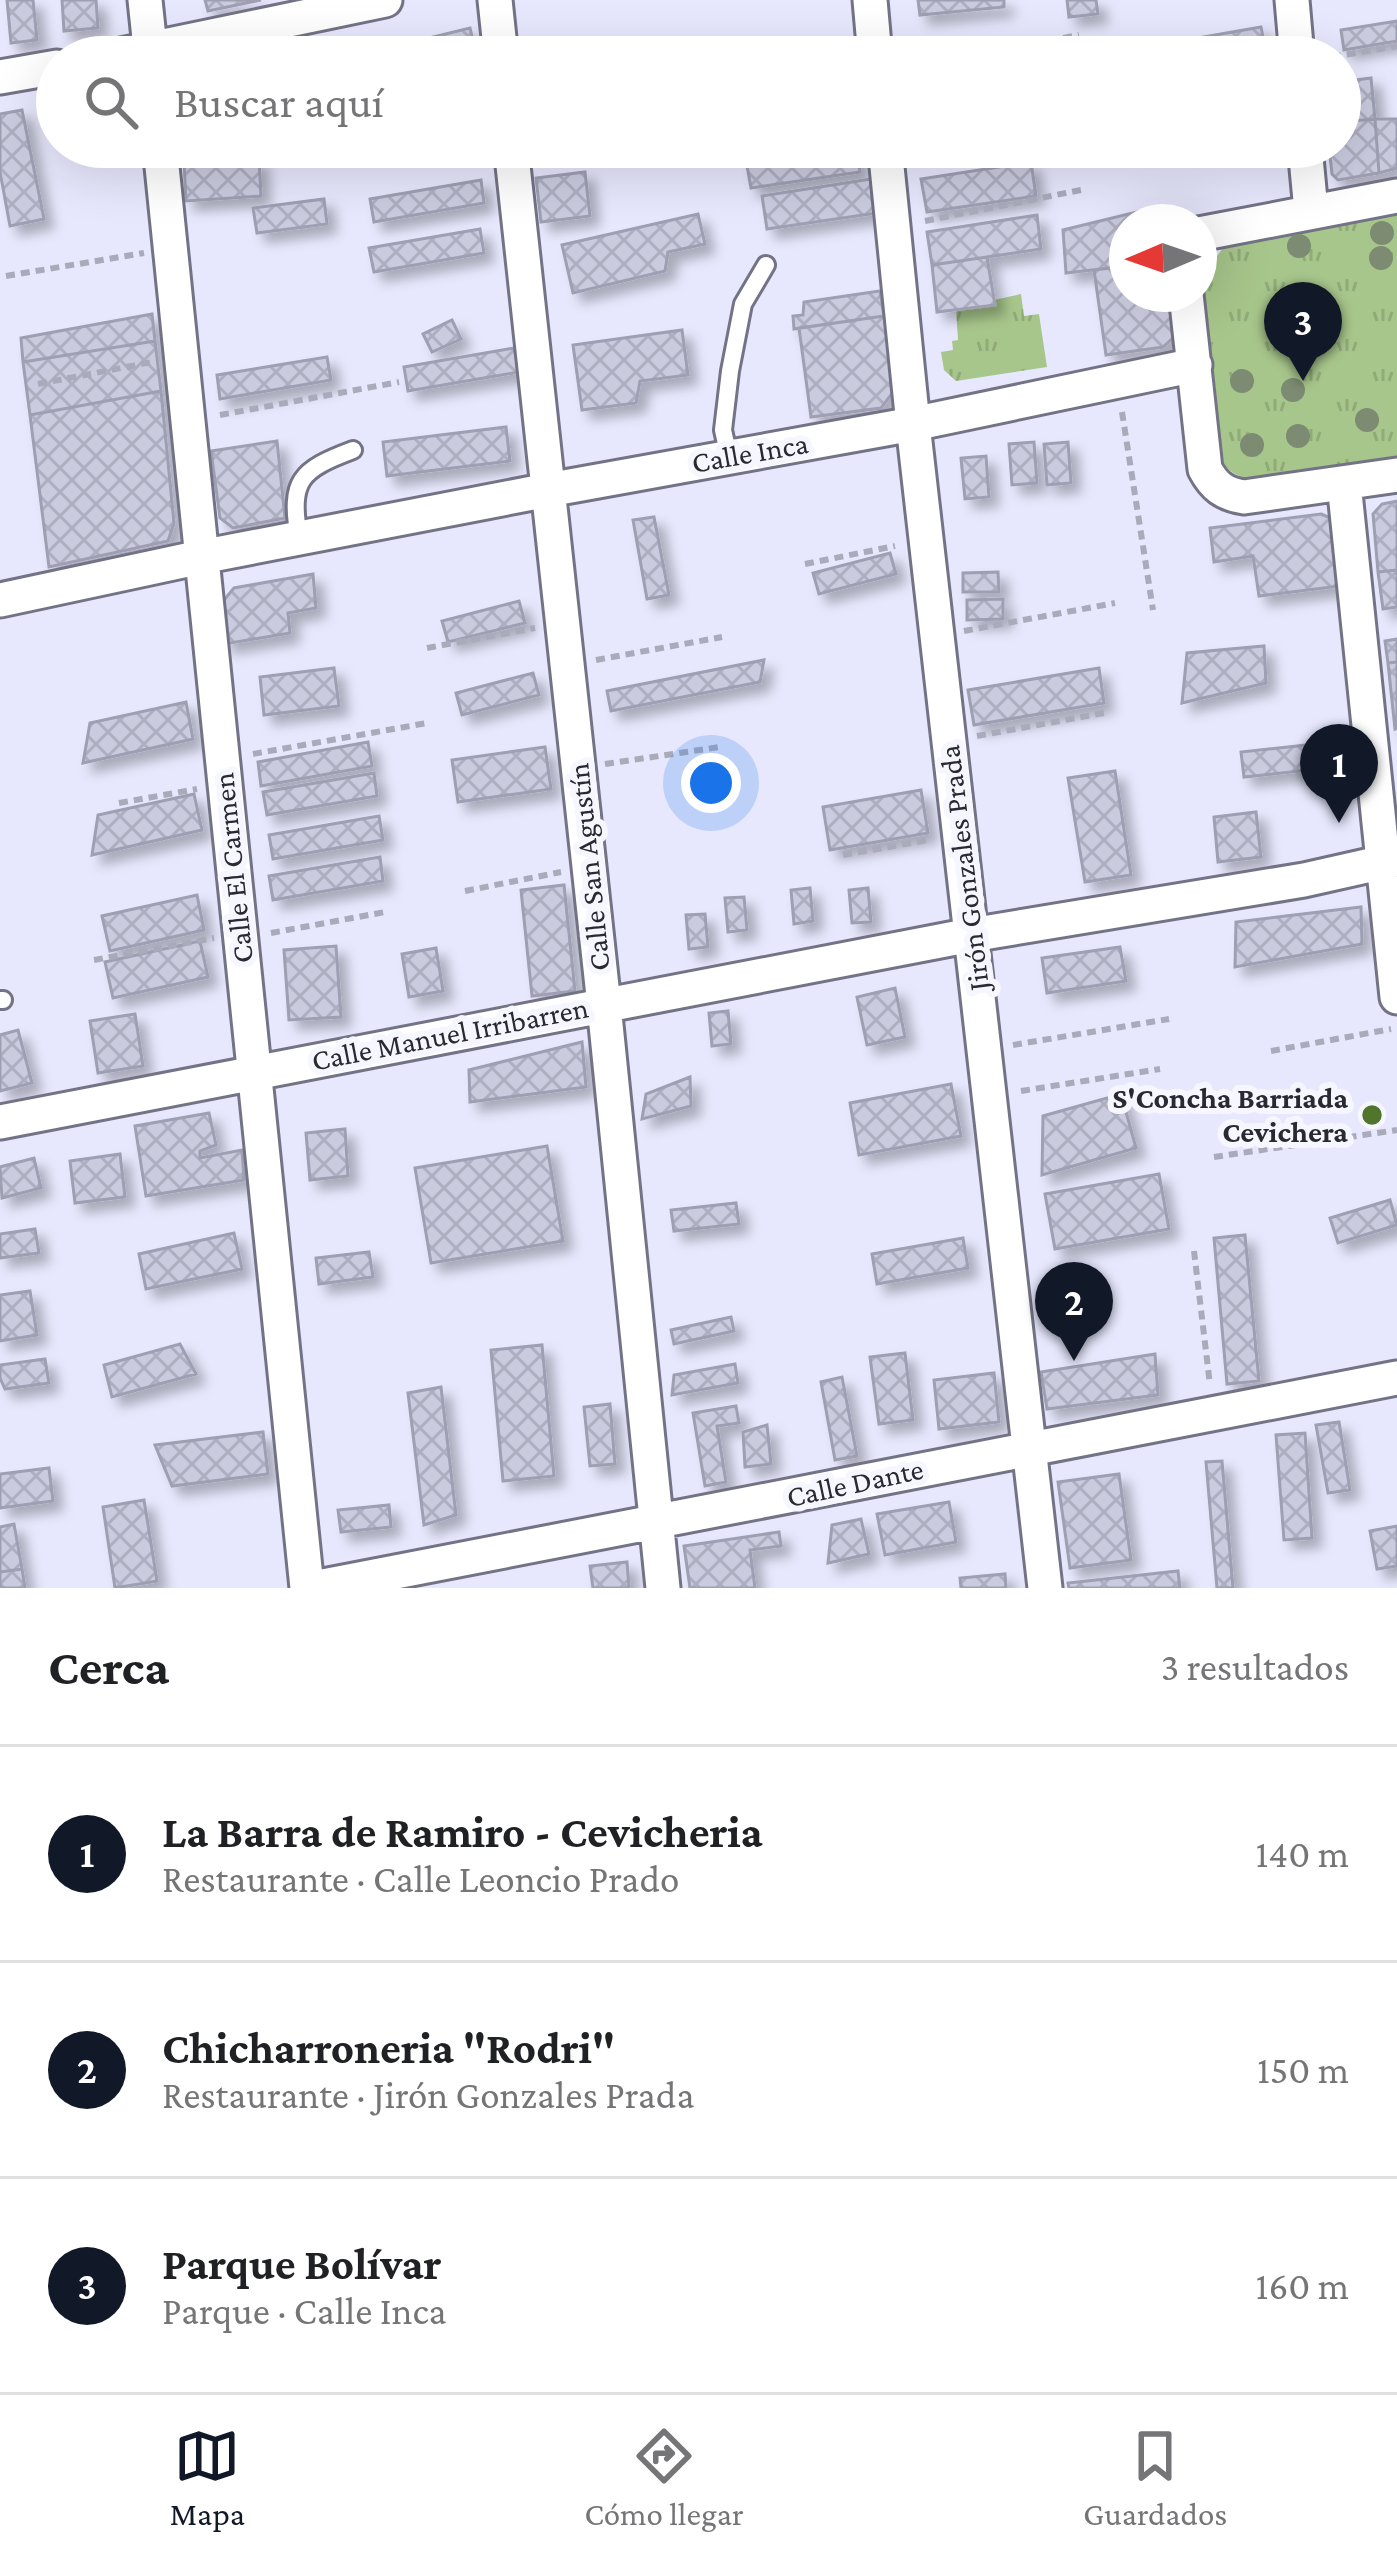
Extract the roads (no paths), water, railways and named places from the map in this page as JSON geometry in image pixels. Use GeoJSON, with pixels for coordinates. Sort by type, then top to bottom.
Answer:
{"type":"FeatureCollection","features":[{"type":"Feature","properties":{"kind":"street"},"geometry":{"type":"LineString","coordinates":[[145,0],[149,36]]}},
{"type":"Feature","properties":{"kind":"street"},"geometry":{"type":"LineString","coordinates":[[226,36],[385,0]]}},
{"type":"Feature","properties":{"kind":"street"},"geometry":{"type":"LineString","coordinates":[[495,0],[499,36]]}},
{"type":"Feature","properties":{"kind":"street"},"geometry":{"type":"LineString","coordinates":[[870,0],[873,36]]}},
{"type":"Feature","properties":{"kind":"street"},"geometry":{"type":"LineString","coordinates":[[1292,0],[1295,36]]}},
{"type":"Feature","properties":{"kind":"street"},"geometry":{"type":"LineString","coordinates":[[0,77],[36,71]]}},
{"type":"Feature","properties":{"kind":"street","name":"Calle El Carmen"},"geometry":{"type":"LineString","coordinates":[[162,168],[310,1588]]}},
{"type":"Feature","properties":{"kind":"street","name":"Calle San Agustín"},"geometry":{"type":"LineString","coordinates":[[513,168],[663,1588]]}},
{"type":"Feature","properties":{"kind":"street","name":"Jirón Gonzales Prada"},"geometry":{"type":"LineString","coordinates":[[887,168],[1045,1588]]}},
{"type":"Feature","properties":{"kind":"street"},"geometry":{"type":"LineString","coordinates":[[1307,168],[1311,211]]}},
{"type":"Feature","properties":{"kind":"street"},"geometry":{"type":"LineString","coordinates":[[1217,230],[1397,196]]}},
{"type":"Feature","properties":{"kind":"street"},"geometry":{"type":"LineString","coordinates":[[1188,312],[1205,470],[1220,490],[1244,497],[1397,475]]}},
{"type":"Feature","properties":{"kind":"street","name":"Calle Inca"},"geometry":{"type":"LineString","coordinates":[[0,600],[1195,365]]}},
{"type":"Feature","properties":{"kind":"street"},"geometry":{"type":"LineString","coordinates":[[1344,483],[1391,860],[1397,997]]}},
{"type":"Feature","properties":{"kind":"street","name":"Calle Manuel Irribarren"},"geometry":{"type":"LineString","coordinates":[[0,1122],[971,934],[1304,880],[1391,860]]}},
{"type":"Feature","properties":{"kind":"street","name":"Calle Dante"},"geometry":{"type":"LineString","coordinates":[[310,1588],[1397,1378]]}},
{"type":"Feature","properties":{"kind":"lane"},"geometry":{"type":"LineString","coordinates":[[729,457],[723,430],[730,371],[743,304],[766,265]]}},
{"type":"Feature","properties":{"kind":"lane"},"geometry":{"type":"LineString","coordinates":[[299,538],[294,511],[298,483],[312,467],[353,450]]}},
{"type":"Feature","properties":{"kind":"place","name":"Parque Bolívar"},"geometry":{"type":"Point","coordinates":[1303,381]}},
{"type":"Feature","properties":{"kind":"place","name":"La Barra de Ramiro - Cevicheria"},"geometry":{"type":"Point","coordinates":[1339,823]}},
{"type":"Feature","properties":{"kind":"place","name":"S'Concha Barriada Cevichera"},"geometry":{"type":"Point","coordinates":[1372,1115]}},
{"type":"Feature","properties":{"kind":"place","name":"Chicharroneria \"Rodri\""},"geometry":{"type":"Point","coordinates":[1074,1361]}}]}
